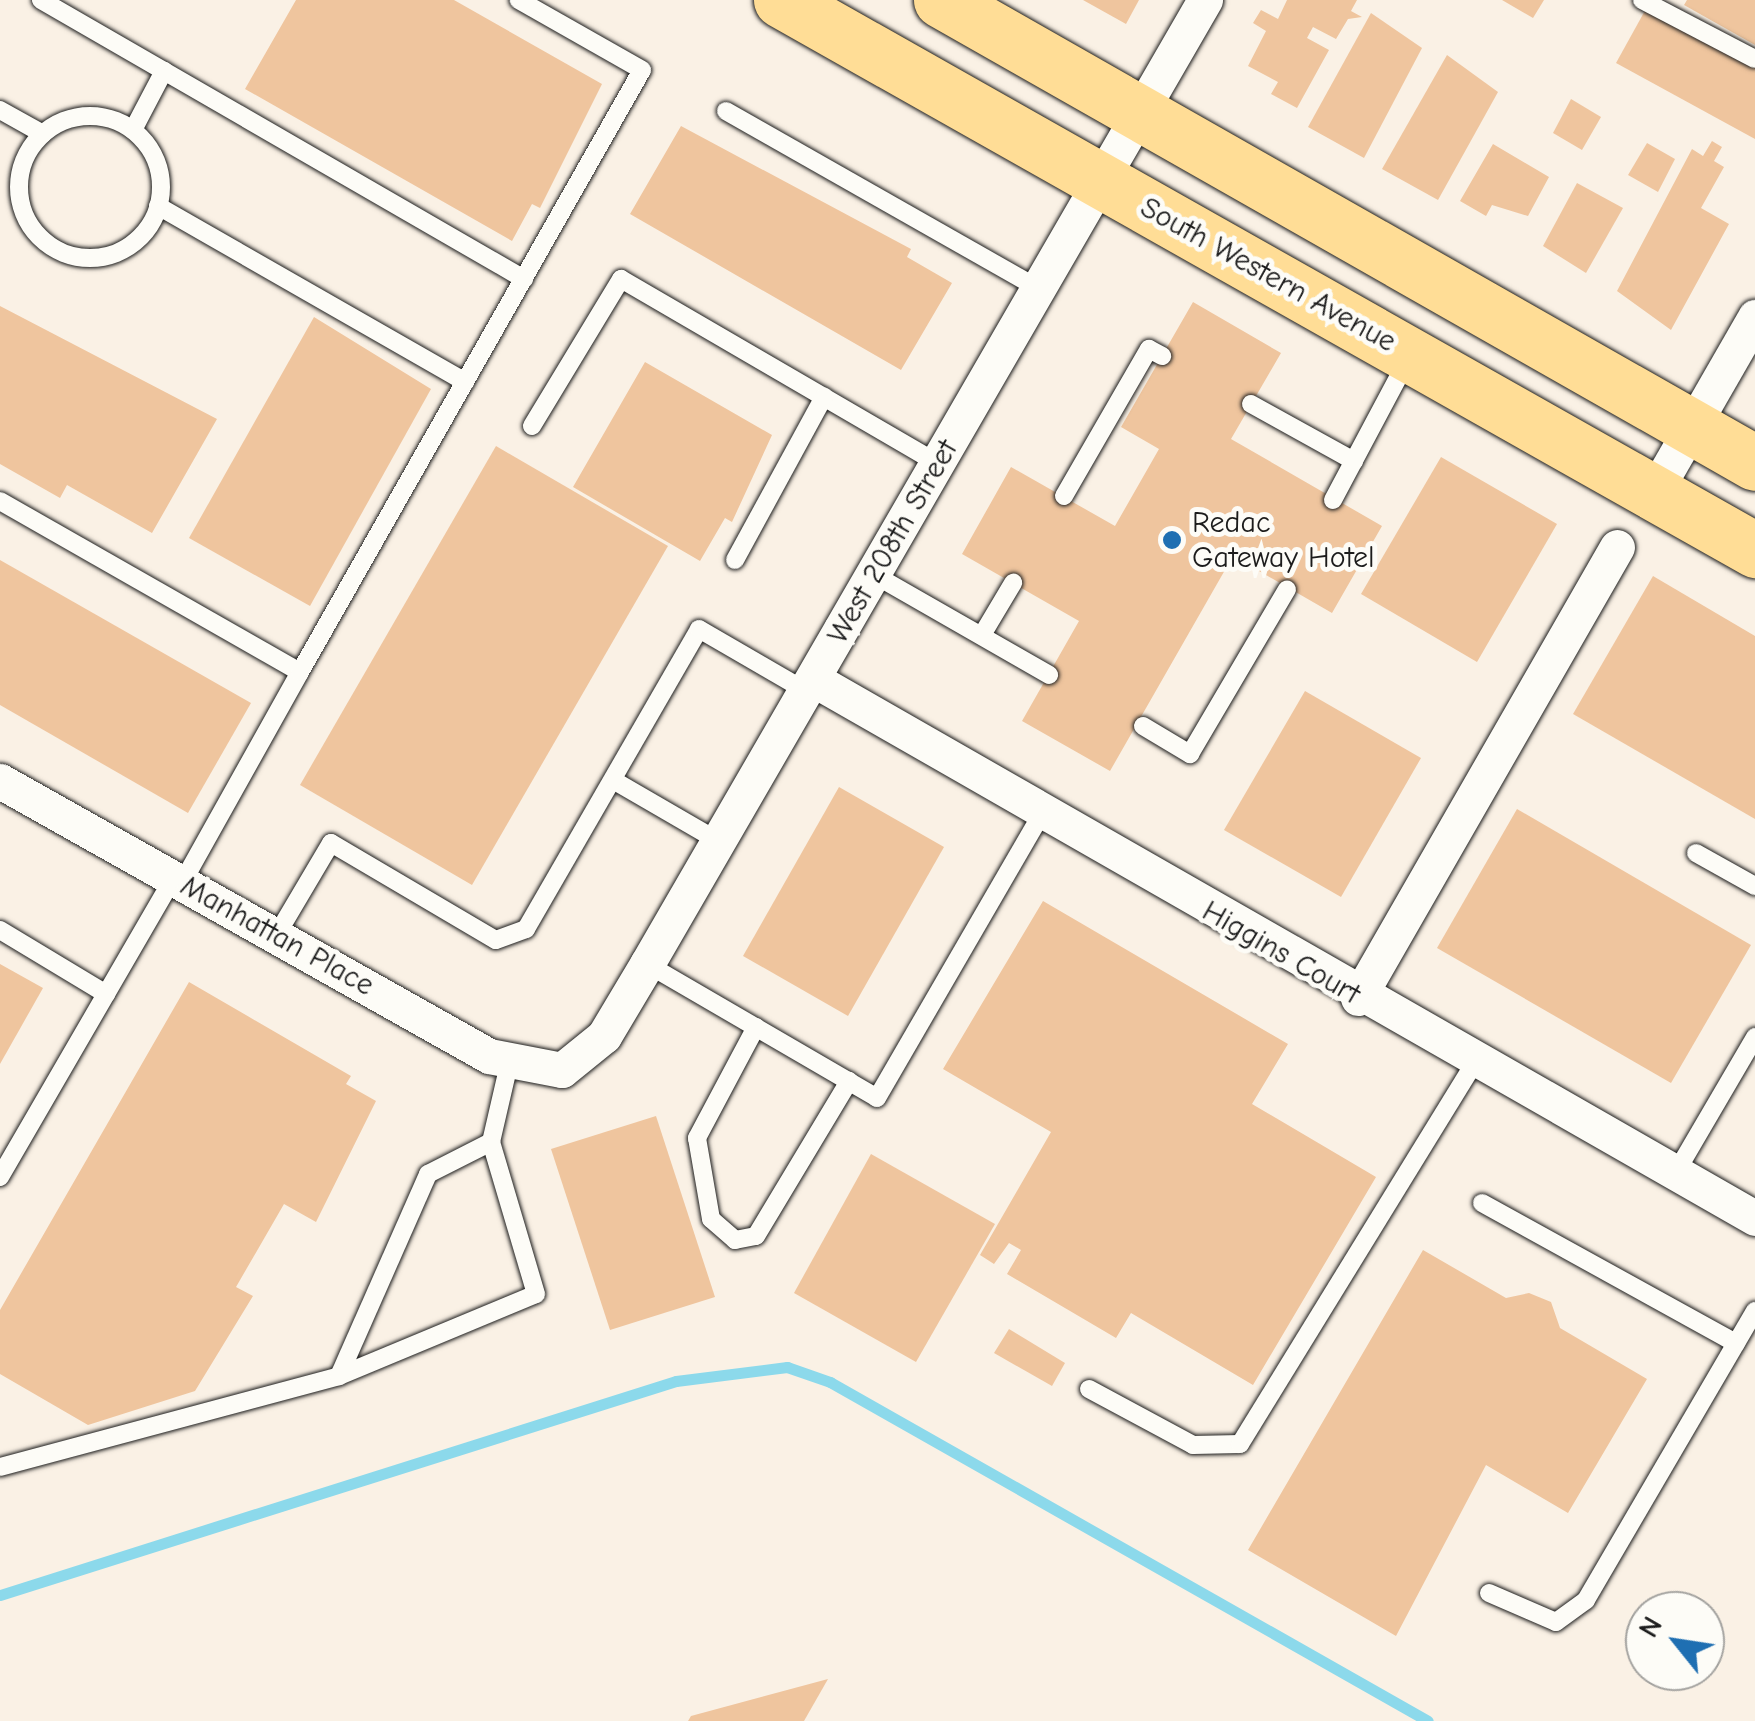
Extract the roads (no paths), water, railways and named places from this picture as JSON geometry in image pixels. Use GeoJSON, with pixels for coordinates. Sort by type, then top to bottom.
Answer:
{"type":"FeatureCollection","features":[{"type":"Feature","properties":{"kind":"main road","name":"South Western Avenue"},"geometry":{"type":"LineString","coordinates":[[781,0],[1755,550]]}},
{"type":"Feature","properties":{"kind":"main road"},"geometry":{"type":"LineString","coordinates":[[941,0],[1755,463]]}},
{"type":"Feature","properties":{"kind":"street","name":"West 208th Street"},"geometry":{"type":"LineString","coordinates":[[562,1070],[604,1036],[648,964],[1104,182],[1205,0]]}},
{"type":"Feature","properties":{"kind":"street"},"geometry":{"type":"LineString","coordinates":[[1654,491],[1755,318]]}},
{"type":"Feature","properties":{"kind":"street"},"geometry":{"type":"LineString","coordinates":[[1358,998],[1617,547]]}},
{"type":"Feature","properties":{"kind":"street","name":"Higgins Court"},"geometry":{"type":"LineString","coordinates":[[809,685],[1042,813],[1358,998],[1755,1218]]}},
{"type":"Feature","properties":{"kind":"street","name":"Manhattan Place"},"geometry":{"type":"LineString","coordinates":[[0,781],[276,936],[510,1060],[562,1070]]}},
{"type":"Feature","properties":{"kind":"lane"},"geometry":{"type":"LineString","coordinates":[[41,0],[524,279]]}},
{"type":"Feature","properties":{"kind":"lane"},"geometry":{"type":"LineString","coordinates":[[0,1178],[300,672],[642,70],[519,0]]}},
{"type":"Feature","properties":{"kind":"lane"},"geometry":{"type":"LineString","coordinates":[[1642,0],[1755,59]]}},
{"type":"Feature","properties":{"kind":"lane"},"geometry":{"type":"LineString","coordinates":[[133,130],[164,71]]}},
{"type":"Feature","properties":{"kind":"lane"},"geometry":{"type":"LineString","coordinates":[[0,110],[43,134]]}},
{"type":"Feature","properties":{"kind":"lane"},"geometry":{"type":"LineString","coordinates":[[726,112],[1041,290]]}},
{"type":"Feature","properties":{"kind":"lane"},"geometry":{"type":"LineString","coordinates":[[87,116],[133,130],[159,170],[158,206],[121,251],[56,250],[38,236],[20,196],[20,173],[43,134],[87,116]]}},
{"type":"Feature","properties":{"kind":"lane"},"geometry":{"type":"LineString","coordinates":[[158,206],[465,382]]}},
{"type":"Feature","properties":{"kind":"lane"},"geometry":{"type":"LineString","coordinates":[[532,426],[621,279],[939,464]]}},
{"type":"Feature","properties":{"kind":"lane"},"geometry":{"type":"LineString","coordinates":[[1064,496],[1149,350],[1162,356]]}},
{"type":"Feature","properties":{"kind":"lane"},"geometry":{"type":"LineString","coordinates":[[1333,500],[1410,355]]}},
{"type":"Feature","properties":{"kind":"lane"},"geometry":{"type":"LineString","coordinates":[[735,560],[824,397]]}},
{"type":"Feature","properties":{"kind":"lane"},"geometry":{"type":"LineString","coordinates":[[1251,404],[1354,461]]}},
{"type":"Feature","properties":{"kind":"lane"},"geometry":{"type":"LineString","coordinates":[[0,501],[300,672]]}},
{"type":"Feature","properties":{"kind":"lane"},"geometry":{"type":"LineString","coordinates":[[873,574],[1049,675]]}},
{"type":"Feature","properties":{"kind":"lane"},"geometry":{"type":"LineString","coordinates":[[982,635],[1013,583]]}},
{"type":"Feature","properties":{"kind":"lane"},"geometry":{"type":"LineString","coordinates":[[1143,726],[1190,754],[1287,589]]}},
{"type":"Feature","properties":{"kind":"lane"},"geometry":{"type":"LineString","coordinates":[[276,936],[331,843],[496,940],[526,929],[699,630],[809,685]]}},
{"type":"Feature","properties":{"kind":"lane"},"geometry":{"type":"LineString","coordinates":[[613,780],[720,842]]}},
{"type":"Feature","properties":{"kind":"lane"},"geometry":{"type":"LineString","coordinates":[[648,964],[876,1098],[1042,813]]}},
{"type":"Feature","properties":{"kind":"lane"},"geometry":{"type":"LineString","coordinates":[[1696,853],[1755,886]]}},
{"type":"Feature","properties":{"kind":"lane"},"geometry":{"type":"LineString","coordinates":[[0,930],[106,994]]}},
{"type":"Feature","properties":{"kind":"lane"},"geometry":{"type":"LineString","coordinates":[[756,1027],[697,1138],[711,1219],[735,1240],[756,1236],[849,1081]]}},
{"type":"Feature","properties":{"kind":"lane"},"geometry":{"type":"LineString","coordinates":[[1675,1174],[1755,1036]]}},
{"type":"Feature","properties":{"kind":"lane"},"geometry":{"type":"LineString","coordinates":[[0,1467],[339,1376],[536,1294],[491,1142],[510,1060]]}},
{"type":"Feature","properties":{"kind":"lane"},"geometry":{"type":"LineString","coordinates":[[1089,1389],[1193,1445],[1240,1444],[1474,1062]]}},
{"type":"Feature","properties":{"kind":"lane"},"geometry":{"type":"LineString","coordinates":[[339,1376],[428,1174],[491,1142]]}},
{"type":"Feature","properties":{"kind":"lane"},"geometry":{"type":"LineString","coordinates":[[1482,1203],[1736,1342]]}},
{"type":"Feature","properties":{"kind":"lane"},"geometry":{"type":"LineString","coordinates":[[1489,1593],[1556,1622],[1586,1600],[1755,1311]]}},
{"type":"Feature","properties":{"kind":"waterway"},"geometry":{"type":"LineString","coordinates":[[0,1595],[676,1381],[787,1367],[830,1382],[1428,1721]]}},
{"type":"Feature","properties":{"kind":"place","name":"Redac Gateway Hotel"},"geometry":{"type":"Point","coordinates":[1172,540]}}]}
